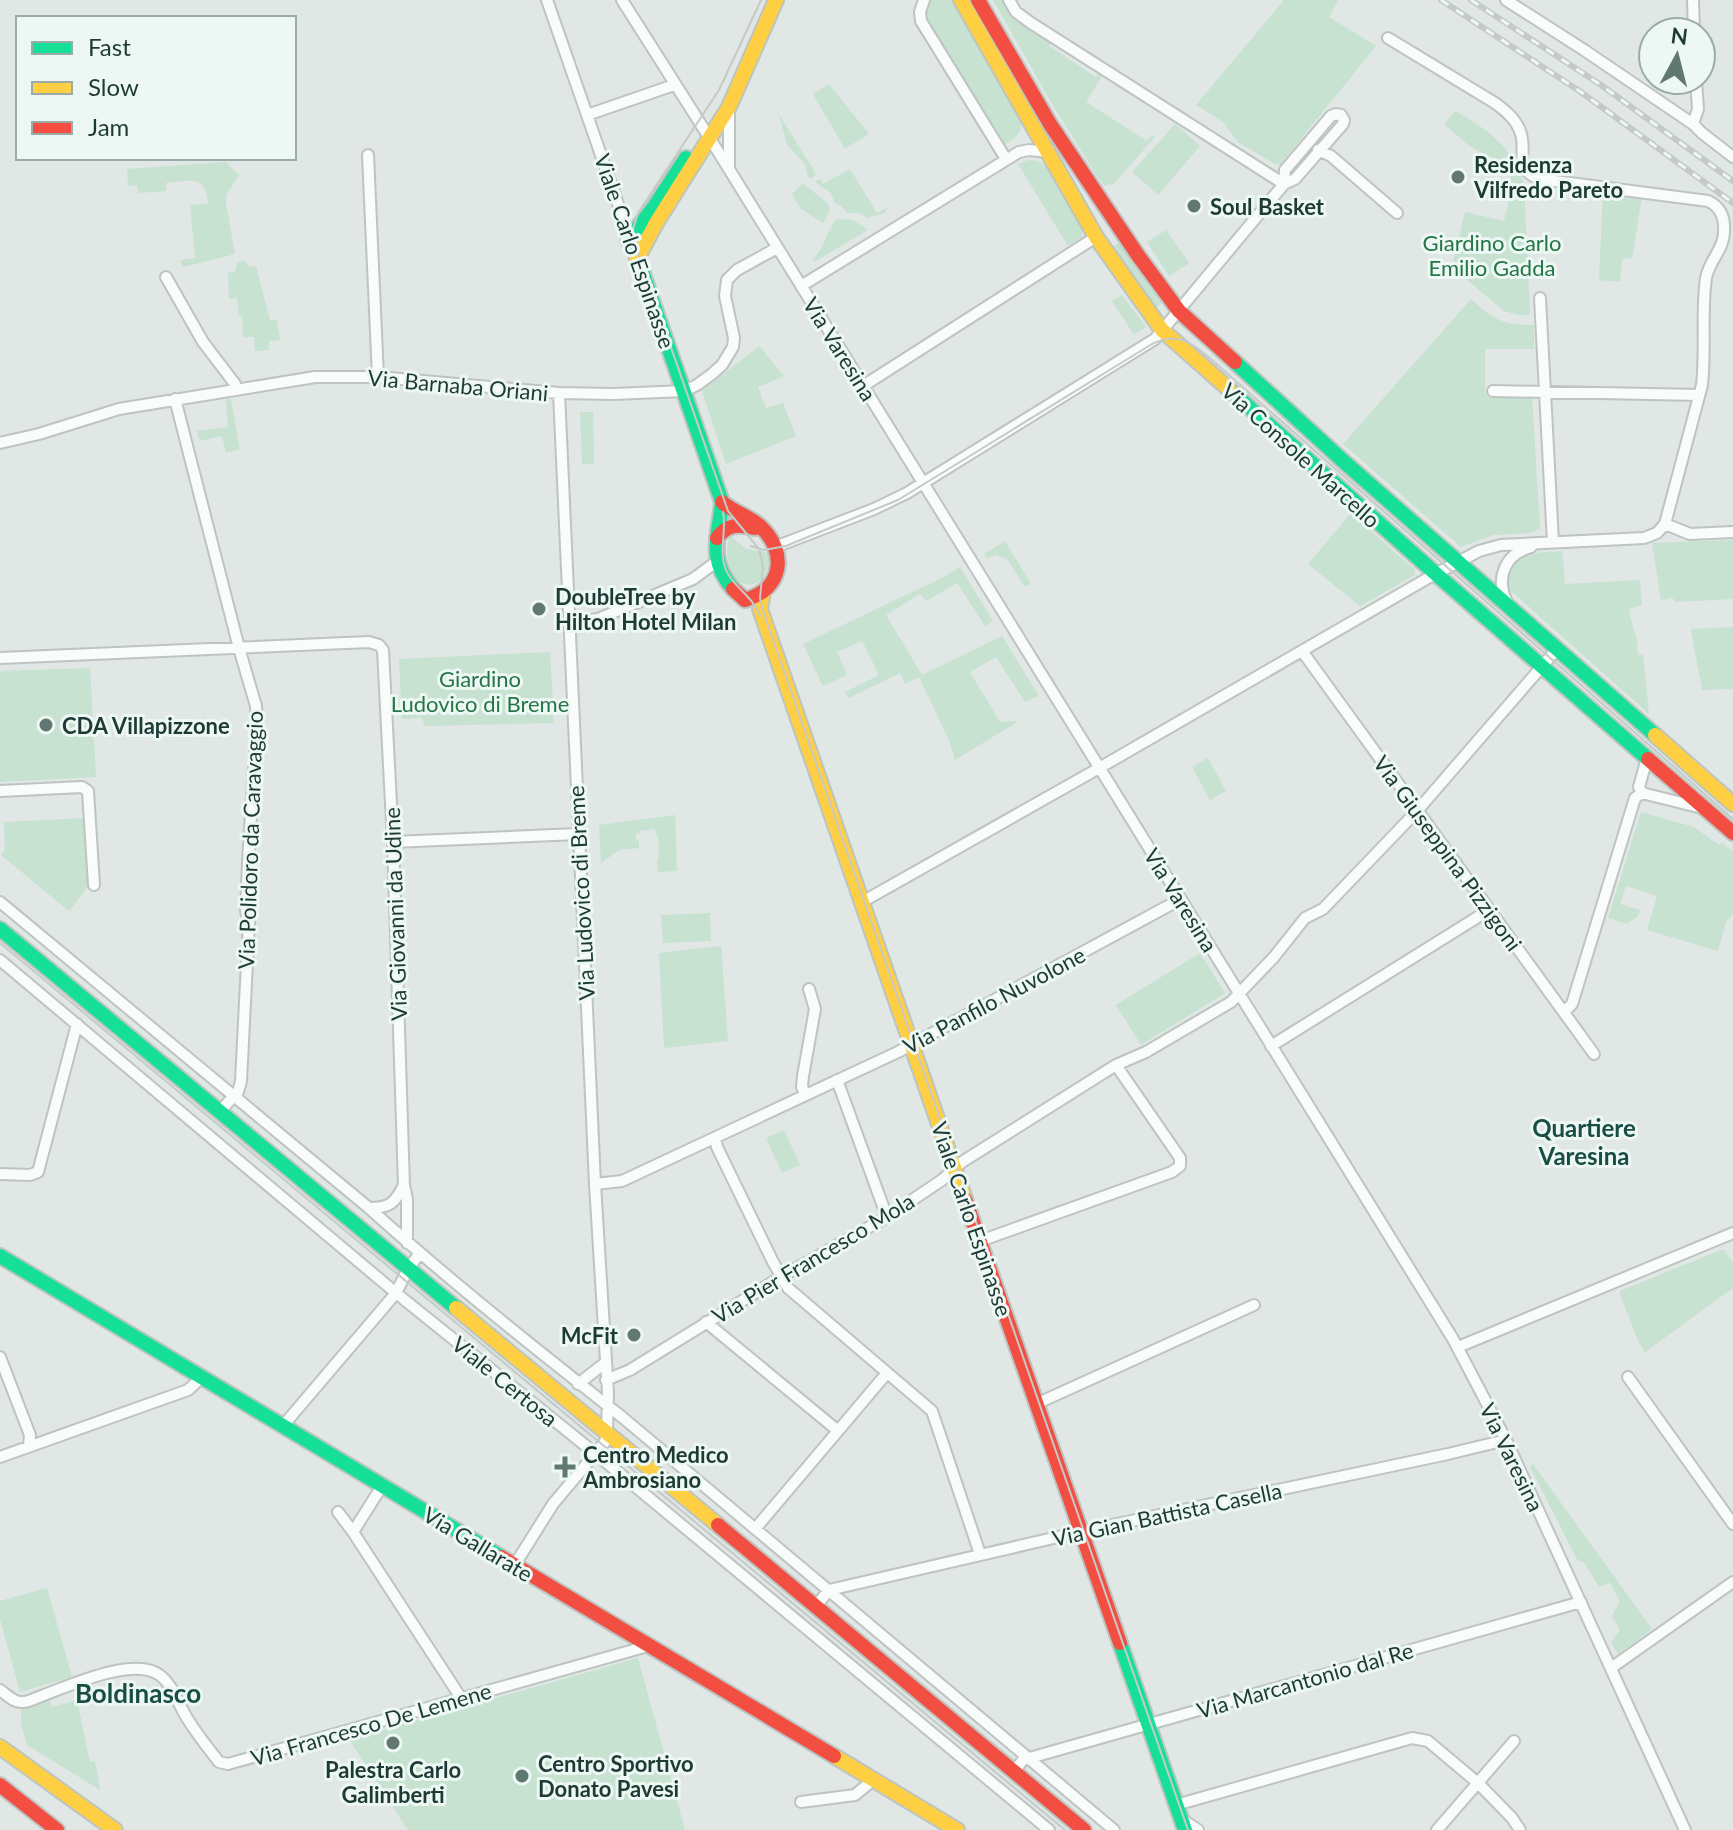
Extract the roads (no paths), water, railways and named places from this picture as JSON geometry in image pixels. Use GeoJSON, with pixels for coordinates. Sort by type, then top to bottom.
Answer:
{"type":"FeatureCollection","features":[{"type":"Feature","properties":{"kind":"main road"},"geometry":{"type":"LineString","coordinates":[[637,259],[729,107],[776,0]]}},
{"type":"Feature","properties":{"kind":"main road","name":"Via Console Marcello"},"geometry":{"type":"LineString","coordinates":[[961,0],[1096,237],[1159,335],[1733,833]]}},
{"type":"Feature","properties":{"kind":"main road","name":"Via Console Marcello"},"geometry":{"type":"LineString","coordinates":[[978,0],[1050,124],[1179,311],[1342,460],[1733,804]]}},
{"type":"Feature","properties":{"kind":"main road"},"geometry":{"type":"LineString","coordinates":[[628,240],[696,143],[710,138]]}},
{"type":"Feature","properties":{"kind":"main road"},"geometry":{"type":"LineString","coordinates":[[628,240],[656,223]]}},
{"type":"Feature","properties":{"kind":"main road","name":"Viale Carlo Espinasse"},"geometry":{"type":"LineString","coordinates":[[628,240],[722,502]]}},
{"type":"Feature","properties":{"kind":"main road"},"geometry":{"type":"LineString","coordinates":[[745,600],[770,586],[777,572],[778,556],[772,542],[754,522],[736,514],[722,502],[717,525],[716,562],[737,594],[745,600],[760,609]]}},
{"type":"Feature","properties":{"kind":"main road"},"geometry":{"type":"LineString","coordinates":[[717,538],[723,529],[740,525],[757,528],[772,542]]}},
{"type":"Feature","properties":{"kind":"main road","name":"Viale Carlo Espinasse"},"geometry":{"type":"LineString","coordinates":[[763,592],[760,609],[1180,1818]]}},
{"type":"Feature","properties":{"kind":"main road","name":"Viale Certosa"},"geometry":{"type":"LineString","coordinates":[[0,929],[1084,1830]]}},
{"type":"Feature","properties":{"kind":"main road","name":"Via Gallarate"},"geometry":{"type":"LineString","coordinates":[[0,1256],[957,1830]]}},
{"type":"Feature","properties":{"kind":"main road"},"geometry":{"type":"LineString","coordinates":[[0,1747],[113,1829]]}},
{"type":"Feature","properties":{"kind":"main road"},"geometry":{"type":"LineString","coordinates":[[0,1785],[57,1830]]}},
{"type":"Feature","properties":{"kind":"street","name":"Viale Carlo Espinasse"},"geometry":{"type":"LineString","coordinates":[[547,0],[628,240]]}},
{"type":"Feature","properties":{"kind":"street","name":"Via Varesina"},"geometry":{"type":"LineString","coordinates":[[622,0],[1458,1347],[1615,1667],[1685,1830]]}},
{"type":"Feature","properties":{"kind":"street"},"geometry":{"type":"LineString","coordinates":[[924,0],[921,21],[1006,159]]}},
{"type":"Feature","properties":{"kind":"street"},"geometry":{"type":"LineString","coordinates":[[1009,0],[1016,12],[1031,23],[1284,184]]}},
{"type":"Feature","properties":{"kind":"street"},"geometry":{"type":"LineString","coordinates":[[1506,0],[1693,124],[1733,157]]}},
{"type":"Feature","properties":{"kind":"street"},"geometry":{"type":"LineString","coordinates":[[862,902],[1459,561],[1489,547],[1644,538],[1657,533],[1665,524],[1699,395],[1704,367],[1706,282],[1710,263],[1723,243],[1723,215],[1708,201],[1533,177],[1522,164],[1521,135],[1508,113],[1388,38]]}},
{"type":"Feature","properties":{"kind":"street"},"geometry":{"type":"LineString","coordinates":[[587,115],[674,85]]}},
{"type":"Feature","properties":{"kind":"street"},"geometry":{"type":"LineString","coordinates":[[1693,124],[1698,109],[1697,96]]}},
{"type":"Feature","properties":{"kind":"street"},"geometry":{"type":"LineString","coordinates":[[729,107],[729,170]]}},
{"type":"Feature","properties":{"kind":"street"},"geometry":{"type":"LineString","coordinates":[[772,542],[874,509],[923,483],[1159,335],[1284,184],[1295,179],[1343,124],[1341,115],[1331,116],[1285,170],[1284,184]]}},
{"type":"Feature","properties":{"kind":"street"},"geometry":{"type":"LineString","coordinates":[[1019,152],[1032,125]]}},
{"type":"Feature","properties":{"kind":"street"},"geometry":{"type":"LineString","coordinates":[[1307,145],[1331,156],[1397,213]]}},
{"type":"Feature","properties":{"kind":"street"},"geometry":{"type":"LineString","coordinates":[[801,286],[1006,159],[1029,150],[1048,152]]}},
{"type":"Feature","properties":{"kind":"street"},"geometry":{"type":"LineString","coordinates":[[368,155],[378,377]]}},
{"type":"Feature","properties":{"kind":"street"},"geometry":{"type":"LineString","coordinates":[[863,386],[1096,237]]}},
{"type":"Feature","properties":{"kind":"street"},"geometry":{"type":"LineString","coordinates":[[682,391],[712,374],[733,347],[725,296],[727,280],[737,270],[777,248]]}},
{"type":"Feature","properties":{"kind":"street"},"geometry":{"type":"LineString","coordinates":[[166,277],[203,342],[236,389]]}},
{"type":"Feature","properties":{"kind":"street"},"geometry":{"type":"LineString","coordinates":[[1540,298],[1553,542]]}},
{"type":"Feature","properties":{"kind":"street","name":"Via Barnaba Oriani"},"geometry":{"type":"LineString","coordinates":[[0,441],[39,434],[119,409],[315,377],[378,377],[559,393],[682,391]]}},
{"type":"Feature","properties":{"kind":"street"},"geometry":{"type":"LineString","coordinates":[[1493,391],[1699,395]]}},
{"type":"Feature","properties":{"kind":"street","name":"Via Ludovico di Breme"},"geometry":{"type":"LineString","coordinates":[[559,393],[577,834],[608,1406]]}},
{"type":"Feature","properties":{"kind":"street","name":"Via Polidoro da Caravaggio"},"geometry":{"type":"LineString","coordinates":[[175,399],[256,706],[241,1081],[234,1096]]}},
{"type":"Feature","properties":{"kind":"street"},"geometry":{"type":"LineString","coordinates":[[1665,524],[1690,534],[1733,532]]}},
{"type":"Feature","properties":{"kind":"street"},"geometry":{"type":"LineString","coordinates":[[1510,608],[1504,598],[1501,579],[1507,562],[1524,549],[1553,542]]}},
{"type":"Feature","properties":{"kind":"street"},"geometry":{"type":"LineString","coordinates":[[569,622],[598,619],[693,579],[716,562]]}},
{"type":"Feature","properties":{"kind":"street","name":"Via Giovanni da Udine"},"geometry":{"type":"LineString","coordinates":[[239,648],[369,642],[379,645],[385,655],[407,1243]]}},
{"type":"Feature","properties":{"kind":"street"},"geometry":{"type":"LineString","coordinates":[[0,658],[239,648]]}},
{"type":"Feature","properties":{"kind":"street","name":"Via Pier Francesco Mola"},"geometry":{"type":"LineString","coordinates":[[606,1380],[630,1370],[781,1277],[887,1217],[942,1180],[955,1167],[1116,1065],[1146,1052],[1231,1002],[1274,957],[1305,918],[1323,909],[1417,811],[1557,649]]}},
{"type":"Feature","properties":{"kind":"street","name":"Via Giuseppina Pizzigoni"},"geometry":{"type":"LineString","coordinates":[[1302,651],[1594,1054]]}},
{"type":"Feature","properties":{"kind":"street"},"geometry":{"type":"LineString","coordinates":[[1642,793],[1639,787],[1647,758]]}},
{"type":"Feature","properties":{"kind":"street"},"geometry":{"type":"LineString","coordinates":[[0,791],[86,788],[94,885]]}},
{"type":"Feature","properties":{"kind":"street"},"geometry":{"type":"LineString","coordinates":[[1564,1012],[1572,1004],[1635,798],[1642,793],[1705,808]]}},
{"type":"Feature","properties":{"kind":"street"},"geometry":{"type":"LineString","coordinates":[[393,842],[577,834]]}},
{"type":"Feature","properties":{"kind":"street","name":"Via Panfilo Nuvolone"},"geometry":{"type":"LineString","coordinates":[[595,1184],[622,1181],[912,1045],[1181,899]]}},
{"type":"Feature","properties":{"kind":"street","name":"Viale Certosa"},"geometry":{"type":"LineString","coordinates":[[0,902],[1114,1830]]}},
{"type":"Feature","properties":{"kind":"street"},"geometry":{"type":"LineString","coordinates":[[1271,1046],[1489,910]]}},
{"type":"Feature","properties":{"kind":"street","name":"Viale Certosa"},"geometry":{"type":"LineString","coordinates":[[0,960],[396,1293],[595,1453],[1049,1830]]}},
{"type":"Feature","properties":{"kind":"street"},"geometry":{"type":"LineString","coordinates":[[806,1095],[802,1087],[803,1076],[815,1009],[809,989]]}},
{"type":"Feature","properties":{"kind":"street"},"geometry":{"type":"LineString","coordinates":[[0,1174],[30,1175],[38,1172],[77,1024]]}},
{"type":"Feature","properties":{"kind":"street"},"geometry":{"type":"LineString","coordinates":[[980,1241],[1172,1172],[1180,1166],[1180,1158],[1116,1065]]}},
{"type":"Feature","properties":{"kind":"street"},"geometry":{"type":"LineString","coordinates":[[837,1080],[887,1217]]}},
{"type":"Feature","properties":{"kind":"street"},"geometry":{"type":"LineString","coordinates":[[219,1112],[234,1096]]}},
{"type":"Feature","properties":{"kind":"street"},"geometry":{"type":"LineString","coordinates":[[715,1138],[788,1288],[932,1411],[980,1554]]}},
{"type":"Feature","properties":{"kind":"street"},"geometry":{"type":"LineString","coordinates":[[369,1208],[391,1204],[404,1185]]}},
{"type":"Feature","properties":{"kind":"street"},"geometry":{"type":"LineString","coordinates":[[1458,1347],[1733,1233]]}},
{"type":"Feature","properties":{"kind":"street"},"geometry":{"type":"LineString","coordinates":[[282,1427],[396,1293],[420,1253]]}},
{"type":"Feature","properties":{"kind":"street"},"geometry":{"type":"LineString","coordinates":[[1036,1404],[1254,1305]]}},
{"type":"Feature","properties":{"kind":"street"},"geometry":{"type":"LineString","coordinates":[[706,1322],[837,1430]]}},
{"type":"Feature","properties":{"kind":"street"},"geometry":{"type":"LineString","coordinates":[[0,1357],[30,1435],[29,1446]]}},
{"type":"Feature","properties":{"kind":"street"},"geometry":{"type":"LineString","coordinates":[[578,1384],[605,1363]]}},
{"type":"Feature","properties":{"kind":"street"},"geometry":{"type":"LineString","coordinates":[[755,1529],[887,1373]]}},
{"type":"Feature","properties":{"kind":"street"},"geometry":{"type":"LineString","coordinates":[[1628,1377],[1733,1524]]}},
{"type":"Feature","properties":{"kind":"street"},"geometry":{"type":"LineString","coordinates":[[0,1457],[188,1390],[201,1378]]}},
{"type":"Feature","properties":{"kind":"street"},"geometry":{"type":"LineString","coordinates":[[514,1566],[553,1504],[605,1442],[608,1406]]}},
{"type":"Feature","properties":{"kind":"street","name":"Via Gian Battista Casella"},"geometry":{"type":"LineString","coordinates":[[829,1590],[980,1554],[1506,1440]]}},
{"type":"Feature","properties":{"kind":"street"},"geometry":{"type":"LineString","coordinates":[[353,1532],[382,1486]]}},
{"type":"Feature","properties":{"kind":"street"},"geometry":{"type":"LineString","coordinates":[[338,1512],[461,1698]]}},
{"type":"Feature","properties":{"kind":"street"},"geometry":{"type":"LineString","coordinates":[[1615,1667],[1733,1582]]}},
{"type":"Feature","properties":{"kind":"street"},"geometry":{"type":"LineString","coordinates":[[816,1606],[829,1590]]}},
{"type":"Feature","properties":{"kind":"street","name":"Via Marcantonio dal Re"},"geometry":{"type":"LineString","coordinates":[[1029,1759],[1581,1602]]}},
{"type":"Feature","properties":{"kind":"street","name":"Via Francesco De Lemene"},"geometry":{"type":"LineString","coordinates":[[1,1691],[23,1703],[120,1670],[149,1670],[160,1675],[174,1693],[186,1716],[219,1762],[228,1764],[648,1646]]}},
{"type":"Feature","properties":{"kind":"street"},"geometry":{"type":"LineString","coordinates":[[1180,1818],[1412,1738],[1428,1741],[1478,1783],[1520,1830]]}},
{"type":"Feature","properties":{"kind":"street"},"geometry":{"type":"LineString","coordinates":[[1437,1830],[1514,1741]]}},
{"type":"Feature","properties":{"kind":"street"},"geometry":{"type":"LineString","coordinates":[[1014,1771],[1023,1760],[1029,1759]]}},
{"type":"Feature","properties":{"kind":"street"},"geometry":{"type":"LineString","coordinates":[[801,1802],[855,1795],[873,1780]]}},
{"type":"Feature","properties":{"kind":"street"},"geometry":{"type":"LineString","coordinates":[[1180,1818],[1198,1830]]}},
{"type":"Feature","properties":{"kind":"tram line"},"geometry":{"type":"LineString","coordinates":[[761,0],[719,90],[638,213],[633,229],[635,244],[728,511],[759,549],[763,567],[760,598],[763,611],[1188,1830]]}},
{"type":"Feature","properties":{"kind":"tram line"},"geometry":{"type":"LineString","coordinates":[[751,546],[764,550],[786,546],[898,500],[1152,344],[1171,339],[1186,341],[1213,361],[1733,819]]}},
{"type":"Feature","properties":{"kind":"tram line"},"geometry":{"type":"LineString","coordinates":[[723,512],[726,570],[760,616]]}},
{"type":"Feature","properties":{"kind":"tram line"},"geometry":{"type":"LineString","coordinates":[[0,943],[1065,1830]]}},
{"type":"Feature","properties":{"kind":"railway"},"geometry":{"type":"LineString","coordinates":[[1441,0],[1581,92],[1733,203]]}},
{"type":"Feature","properties":{"kind":"railway"},"geometry":{"type":"LineString","coordinates":[[1471,0],[1601,85],[1733,181]]}},
{"type":"Feature","properties":{"kind":"place","name":"Residenza Vilfredo Pareto"},"geometry":{"type":"Point","coordinates":[1458,177]}},
{"type":"Feature","properties":{"kind":"place","name":"Soul Basket"},"geometry":{"type":"Point","coordinates":[1194,206]}},
{"type":"Feature","properties":{"kind":"place","name":"DoubleTree by Hilton Hotel Milan"},"geometry":{"type":"Point","coordinates":[539,609]}},
{"type":"Feature","properties":{"kind":"place","name":"CDA Villapizzone"},"geometry":{"type":"Point","coordinates":[46,725]}},
{"type":"Feature","properties":{"kind":"place","name":"McFit"},"geometry":{"type":"Point","coordinates":[634,1335]}},
{"type":"Feature","properties":{"kind":"place","name":"Centro Medico Ambrosiano"},"geometry":{"type":"Point","coordinates":[565,1467]}},
{"type":"Feature","properties":{"kind":"place","name":"Palestra Carlo Galimberti"},"geometry":{"type":"Point","coordinates":[393,1743]}},
{"type":"Feature","properties":{"kind":"place","name":"Centro Sportivo Donato Pavesi"},"geometry":{"type":"Point","coordinates":[522,1776]}},
{"type":"Feature","properties":{"kind":"district","name":"Quartiere Varesina"},"geometry":{"type":"Point","coordinates":[1584,1141]}},
{"type":"Feature","properties":{"kind":"district","name":"Boldinasco"},"geometry":{"type":"Point","coordinates":[138,1693]}},
{"type":"Feature","properties":{"kind":"park label","name":"Giardino Carlo Emilio Gadda"},"geometry":{"type":"Point","coordinates":[1492,254]}},
{"type":"Feature","properties":{"kind":"park label","name":"Giardino Ludovico di Breme"},"geometry":{"type":"Point","coordinates":[480,690]}}]}
